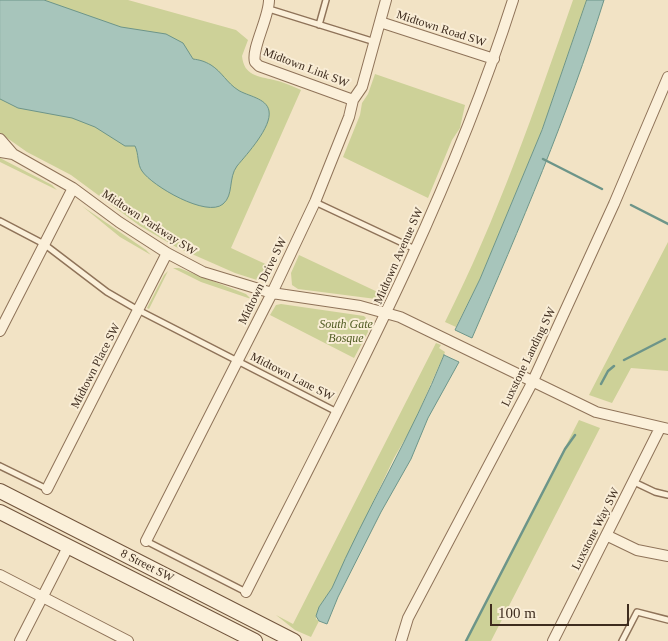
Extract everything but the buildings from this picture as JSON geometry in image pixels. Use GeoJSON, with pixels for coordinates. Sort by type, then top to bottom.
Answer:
{"type":"FeatureCollection","features":[{"type":"Feature","properties":{"kind":"main road","name":"8 Street SW"},"geometry":{"type":"LineString","coordinates":[[0,491],[294,641]]}},
{"type":"Feature","properties":{"kind":"main road","name":"8 Street SW"},"geometry":{"type":"LineString","coordinates":[[0,512],[255,641]]}},
{"type":"Feature","properties":{"kind":"street","name":"Midtown Drive SW"},"geometry":{"type":"LineString","coordinates":[[146,542],[272,293],[315,202],[350,117],[353,100],[362,87],[386,0]]}},
{"type":"Feature","properties":{"kind":"street","name":"Midtown Avenue SW"},"geometry":{"type":"LineString","coordinates":[[246,592],[386,314],[459,152],[494,59],[513,0]]}},
{"type":"Feature","properties":{"kind":"street","name":"Midtown Link SW"},"geometry":{"type":"LineString","coordinates":[[269,5],[254,51],[254,62],[259,66],[353,100]]}},
{"type":"Feature","properties":{"kind":"street","name":"Midtown Road SW"},"geometry":{"type":"LineString","coordinates":[[380,22],[494,59]]}},
{"type":"Feature","properties":{"kind":"street","name":"Luxstone Landing SW"},"geometry":{"type":"LineString","coordinates":[[401,641],[408,618],[532,383],[614,204],[668,77]]}},
{"type":"Feature","properties":{"kind":"street","name":"Midtown Parkway SW"},"geometry":{"type":"LineString","coordinates":[[0,139],[13,154],[72,188],[119,222],[167,253],[219,278],[272,293],[305,300],[360,306],[400,317],[532,383],[596,412],[664,429]]}},
{"type":"Feature","properties":{"kind":"street","name":"Midtown Parkway SW"},"geometry":{"type":"LineString","coordinates":[[0,152],[13,154]]}},
{"type":"Feature","properties":{"kind":"street"},"geometry":{"type":"LineString","coordinates":[[0,331],[72,188]]}},
{"type":"Feature","properties":{"kind":"street","name":"Midtown Place SW"},"geometry":{"type":"LineString","coordinates":[[47,489],[167,253]]}},
{"type":"Feature","properties":{"kind":"street","name":"Luxstone Way SW"},"geometry":{"type":"LineString","coordinates":[[553,641],[634,482],[664,429]]}},
{"type":"Feature","properties":{"kind":"street"},"geometry":{"type":"LineString","coordinates":[[608,536],[637,550],[668,556]]}},
{"type":"Feature","properties":{"kind":"street"},"geometry":{"type":"LineString","coordinates":[[20,641],[68,547]]}},
{"type":"Feature","properties":{"kind":"street"},"geometry":{"type":"LineString","coordinates":[[0,575],[128,641]]}},
{"type":"Feature","properties":{"kind":"lane"},"geometry":{"type":"LineString","coordinates":[[319,25],[326,0]]}},
{"type":"Feature","properties":{"kind":"lane"},"geometry":{"type":"LineString","coordinates":[[269,5],[319,25],[374,42]]}},
{"type":"Feature","properties":{"kind":"lane"},"geometry":{"type":"LineString","coordinates":[[315,202],[415,249]]}},
{"type":"Feature","properties":{"kind":"lane","name":"Midtown Lane SW"},"geometry":{"type":"LineString","coordinates":[[0,222],[44,244],[106,292],[337,412]]}},
{"type":"Feature","properties":{"kind":"lane"},"geometry":{"type":"LineString","coordinates":[[0,466],[47,489]]}},
{"type":"Feature","properties":{"kind":"lane"},"geometry":{"type":"LineString","coordinates":[[634,482],[655,492],[668,495]]}},
{"type":"Feature","properties":{"kind":"lane"},"geometry":{"type":"LineString","coordinates":[[146,542],[246,592]]}},
{"type":"Feature","properties":{"kind":"lane"},"geometry":{"type":"LineString","coordinates":[[622,641],[637,612],[668,620]]}},
{"type":"Feature","properties":{"kind":"green space"},"geometry":{"type":"Polygon","coordinates":[[[0,0],[128,0],[236,30],[248,40],[242,56],[243,63],[249,71],[257,76],[281,82],[301,90],[231,248],[274,268],[270,278],[260,281],[235,273],[176,247],[140,226],[71,175],[27,152],[0,133],[0,0]]]}},
{"type":"Feature","properties":{"kind":"green space"},"geometry":{"type":"Polygon","coordinates":[[[573,0],[587,0],[542,130],[480,279],[456,327],[445,322],[482,244],[498,204],[530,123],[573,0]]]}},
{"type":"Feature","properties":{"kind":"green space"},"geometry":{"type":"Polygon","coordinates":[[[375,74],[465,105],[460,128],[452,140],[428,198],[343,157],[360,115],[362,103],[368,94],[375,74]]]}},
{"type":"Feature","properties":{"kind":"green space"},"geometry":{"type":"Polygon","coordinates":[[[0,158],[52,185],[57,190],[0,162],[0,158]]]}},
{"type":"Feature","properties":{"kind":"green space"},"geometry":{"type":"Polygon","coordinates":[[[82,206],[146,250],[151,255],[120,237],[82,206]]]}},
{"type":"Feature","properties":{"kind":"green space"},"geometry":{"type":"Polygon","coordinates":[[[668,242],[668,371],[631,368],[612,403],[589,395],[668,242]]]}},
{"type":"Feature","properties":{"kind":"green space","name":"South Gate Bosque"},"geometry":{"type":"Polygon","coordinates":[[[299,255],[384,295],[376,299],[298,289],[292,285],[291,273],[299,255]]]}},
{"type":"Feature","properties":{"kind":"green space"},"geometry":{"type":"Polygon","coordinates":[[[173,268],[179,268],[246,294],[251,299],[201,282],[173,268]]]}},
{"type":"Feature","properties":{"kind":"green space"},"geometry":{"type":"Polygon","coordinates":[[[168,271],[149,309],[147,308],[164,275],[168,271]]]}},
{"type":"Feature","properties":{"kind":"green space","name":"South Gate Bosque"},"geometry":{"type":"Polygon","coordinates":[[[281,304],[364,316],[368,332],[354,358],[270,315],[276,305],[281,304]]]}},
{"type":"Feature","properties":{"kind":"green space"},"geometry":{"type":"Polygon","coordinates":[[[436,343],[441,345],[439,348],[445,352],[412,427],[394,458],[332,588],[319,607],[316,619],[319,621],[311,637],[295,630],[276,615],[293,624],[436,343]]]}},
{"type":"Feature","properties":{"kind":"green space"},"geometry":{"type":"Polygon","coordinates":[[[579,420],[600,428],[491,641],[466,641],[579,420]]]}},
{"type":"Feature","properties":{"kind":"water"},"geometry":{"type":"Polygon","coordinates":[[[0,0],[44,0],[121,27],[166,34],[183,43],[193,59],[211,65],[238,90],[265,103],[269,111],[267,125],[234,171],[229,196],[223,204],[215,207],[205,207],[193,204],[168,192],[142,171],[135,146],[125,146],[95,127],[72,118],[18,108],[0,99],[0,0]]]}},
{"type":"Feature","properties":{"kind":"water"},"geometry":{"type":"Polygon","coordinates":[[[587,0],[604,0],[559,128],[472,338],[455,330],[480,279],[542,130],[587,0]]]}},
{"type":"Feature","properties":{"kind":"water"},"geometry":{"type":"Polygon","coordinates":[[[444,355],[459,362],[428,418],[411,459],[381,512],[338,597],[327,624],[319,621],[316,616],[319,607],[332,588],[418,414],[444,355]]]}},
{"type":"Feature","properties":{"kind":"waterway"},"geometry":{"type":"LineString","coordinates":[[543,159],[602,189]]}},
{"type":"Feature","properties":{"kind":"waterway"},"geometry":{"type":"LineString","coordinates":[[631,205],[668,224]]}},
{"type":"Feature","properties":{"kind":"waterway"},"geometry":{"type":"LineString","coordinates":[[624,360],[665,339]]}},
{"type":"Feature","properties":{"kind":"waterway"},"geometry":{"type":"LineString","coordinates":[[601,384],[608,371],[614,366]]}},
{"type":"Feature","properties":{"kind":"waterway"},"geometry":{"type":"LineString","coordinates":[[466,641],[565,449],[575,435]]}}]}
